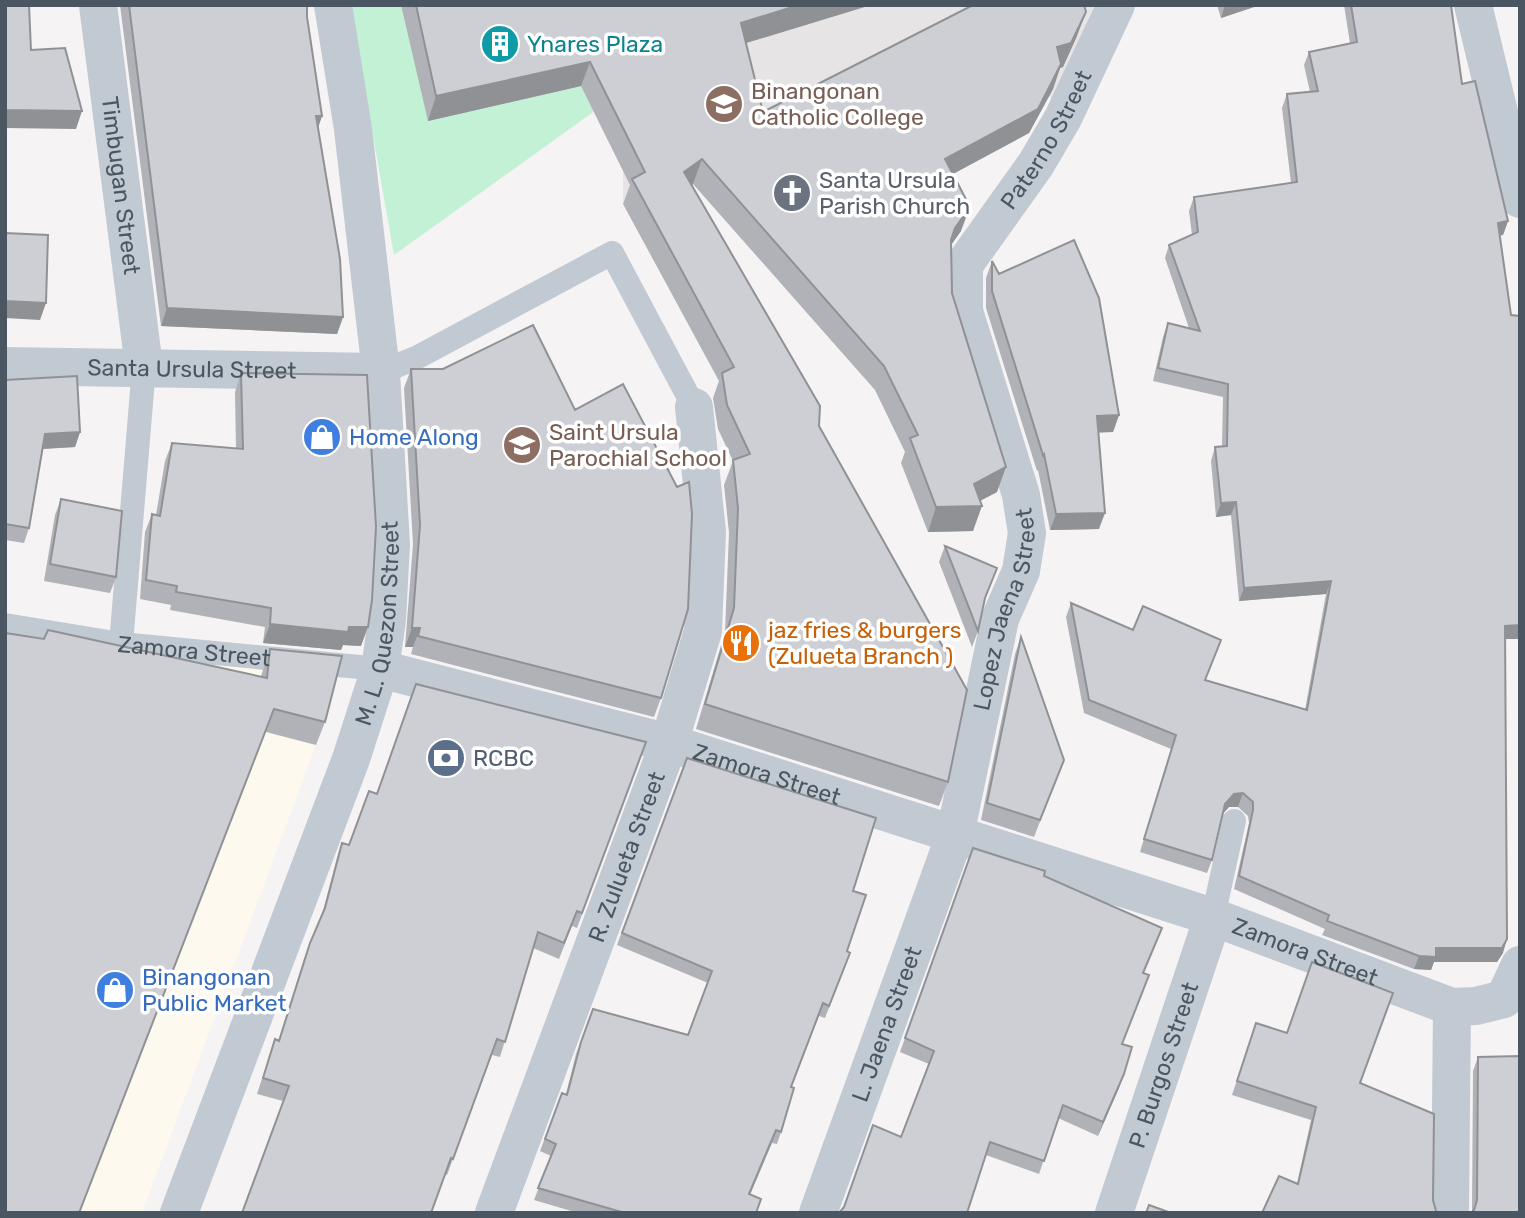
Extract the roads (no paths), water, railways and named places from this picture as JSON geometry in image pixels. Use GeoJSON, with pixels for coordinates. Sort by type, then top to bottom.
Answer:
{"type":"FeatureCollection","features":[{"type":"Feature","properties":{"kind":"street","name":"Timbugan Street"},"geometry":{"type":"LineString","coordinates":[[98,5],[144,367]]}},
{"type":"Feature","properties":{"kind":"street","name":"M. L. Quezon Street"},"geometry":{"type":"LineString","coordinates":[[179,1213],[351,759],[380,669],[387,620],[391,545],[381,372],[353,129],[332,5]]}},
{"type":"Feature","properties":{"kind":"street","name":"Paterno Street"},"geometry":{"type":"LineString","coordinates":[[964,265],[1043,153],[1063,118],[1116,5]]}},
{"type":"Feature","properties":{"kind":"street"},"geometry":{"type":"LineString","coordinates":[[1473,5],[1520,199]]}},
{"type":"Feature","properties":{"kind":"street","name":"Lopez Jaena Street"},"geometry":{"type":"LineString","coordinates":[[955,835],[1000,619],[1021,571],[1027,533],[1021,495],[964,311],[964,265]]}},
{"type":"Feature","properties":{"kind":"street","name":"Santa Ursula Street"},"geometry":{"type":"LineString","coordinates":[[5,366],[381,372]]}},
{"type":"Feature","properties":{"kind":"street","name":"R. Zulueta Street"},"geometry":{"type":"LineString","coordinates":[[494,1213],[669,743],[704,631],[707,532],[694,407]]}},
{"type":"Feature","properties":{"kind":"street","name":"Zamora Street"},"geometry":{"type":"LineString","coordinates":[[380,669],[669,743],[1213,917],[1452,1007],[1476,1006],[1504,999],[1520,965]]}},
{"type":"Feature","properties":{"kind":"street","name":"L. Jaena Street"},"geometry":{"type":"LineString","coordinates":[[818,1213],[955,835]]}},
{"type":"Feature","properties":{"kind":"street","name":"P. Burgos Street"},"geometry":{"type":"LineString","coordinates":[[1114,1213],[1213,917]]}},
{"type":"Feature","properties":{"kind":"street"},"geometry":{"type":"LineString","coordinates":[[1450,1213],[1452,1007]]}},
{"type":"Feature","properties":{"kind":"lane"},"geometry":{"type":"LineString","coordinates":[[381,372],[416,358],[612,253],[694,407]]}},
{"type":"Feature","properties":{"kind":"lane"},"geometry":{"type":"LineString","coordinates":[[121,644],[144,367]]}},
{"type":"Feature","properties":{"kind":"lane","name":"Zamora Street"},"geometry":{"type":"LineString","coordinates":[[6,629],[121,644],[380,669]]}},
{"type":"Feature","properties":{"kind":"lane"},"geometry":{"type":"LineString","coordinates":[[1213,917],[1234,821]]}},
{"type":"Feature","properties":{"kind":"place","name":"Ynares Plaza"},"geometry":{"type":"Point","coordinates":[500,44]}},
{"type":"Feature","properties":{"kind":"place","name":"Binangonan Catholic College"},"geometry":{"type":"Point","coordinates":[724,104]}},
{"type":"Feature","properties":{"kind":"place","name":"Santa Ursula Parish Church"},"geometry":{"type":"Point","coordinates":[792,193]}},
{"type":"Feature","properties":{"kind":"place","name":"Home Along"},"geometry":{"type":"Point","coordinates":[322,437]}},
{"type":"Feature","properties":{"kind":"place","name":"Saint Ursula Parochial School"},"geometry":{"type":"Point","coordinates":[522,445]}},
{"type":"Feature","properties":{"kind":"place","name":"jaz fries & burgers (Zulueta Branch )"},"geometry":{"type":"Point","coordinates":[741,643]}},
{"type":"Feature","properties":{"kind":"place","name":"RCBC"},"geometry":{"type":"Point","coordinates":[446,758]}},
{"type":"Feature","properties":{"kind":"place","name":"Binangonan Public Market"},"geometry":{"type":"Point","coordinates":[115,990]}}]}
